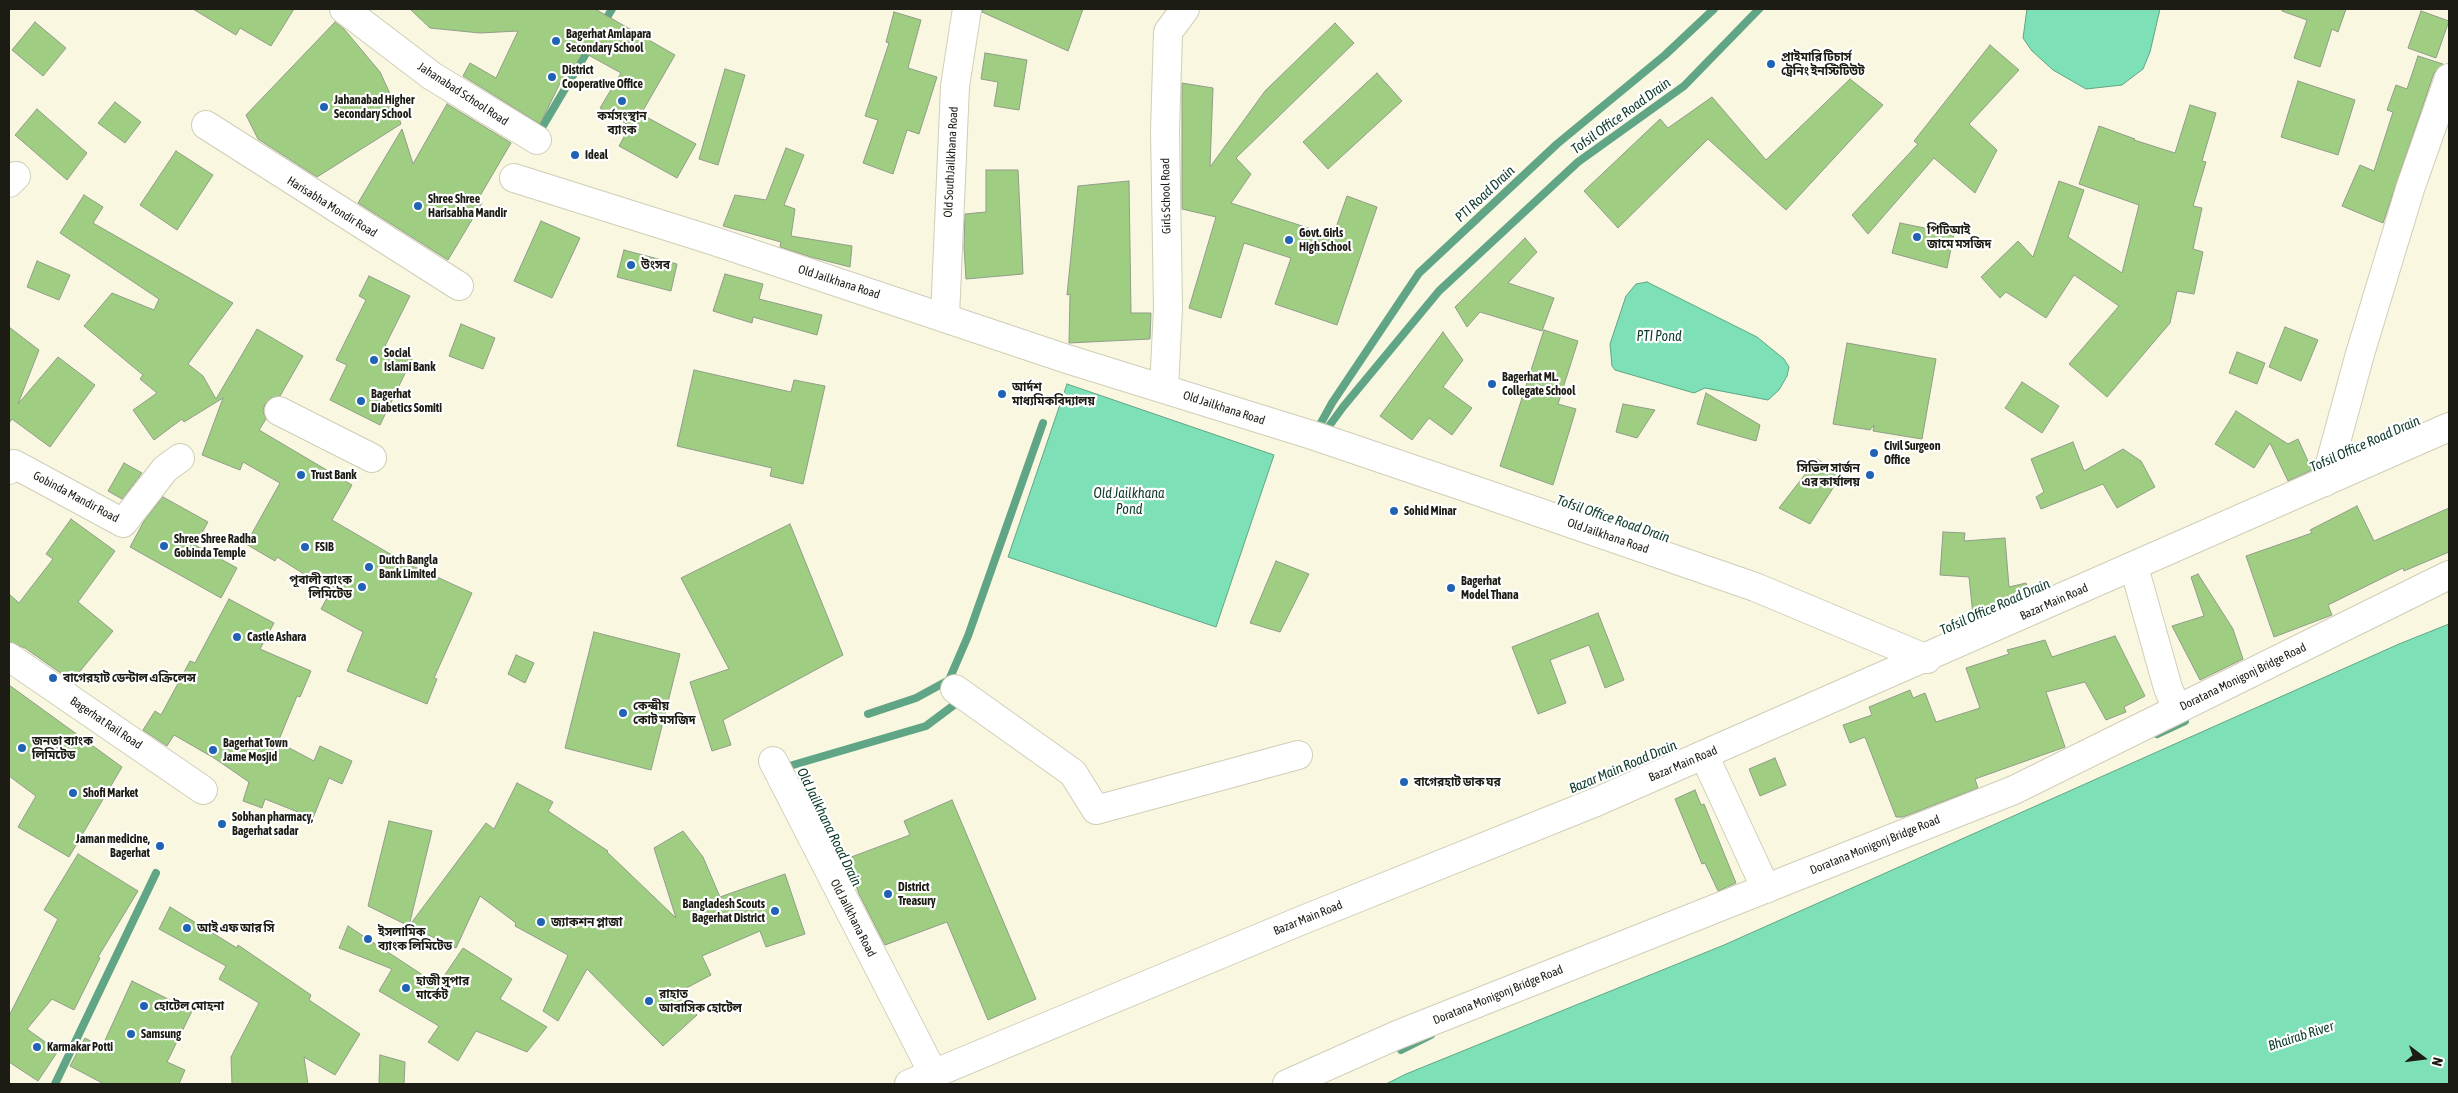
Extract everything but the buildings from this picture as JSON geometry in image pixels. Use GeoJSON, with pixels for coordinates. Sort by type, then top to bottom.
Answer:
{"type":"FeatureCollection","features":[{"type":"Feature","properties":{"kind":"street","name":"Jahanabad School Road"},"geometry":{"type":"LineString","coordinates":[[344,9],[432,76],[537,140]]}},
{"type":"Feature","properties":{"kind":"street","name":"Old SouthJailkhana Road"},"geometry":{"type":"LineString","coordinates":[[945,317],[955,86],[967,9]]}},
{"type":"Feature","properties":{"kind":"street","name":"Girls School Road"},"geometry":{"type":"LineString","coordinates":[[1164,388],[1168,308],[1165,131],[1168,32],[1185,9]]}},
{"type":"Feature","properties":{"kind":"street"},"geometry":{"type":"LineString","coordinates":[[2325,482],[2360,354],[2404,208],[2449,78]]}},
{"type":"Feature","properties":{"kind":"street","name":"Harisabha Mondir Road"},"geometry":{"type":"LineString","coordinates":[[206,125],[459,286]]}},
{"type":"Feature","properties":{"kind":"street","name":"Old Jailkhana Road"},"geometry":{"type":"LineString","coordinates":[[514,178],[945,317],[1067,359],[1164,388],[1470,488],[1755,587],[1927,658]]}},
{"type":"Feature","properties":{"kind":"street"},"geometry":{"type":"LineString","coordinates":[[279,411],[372,458]]}},
{"type":"Feature","properties":{"kind":"street","name":"Bazar Main Road"},"geometry":{"type":"LineString","coordinates":[[909,1084],[1306,919],[1596,802],[2449,427]]}},
{"type":"Feature","properties":{"kind":"street","name":"Gobinda Mandir Road"},"geometry":{"type":"LineString","coordinates":[[9,470],[14,464],[123,523],[165,469],[180,458]]}},
{"type":"Feature","properties":{"kind":"street"},"geometry":{"type":"LineString","coordinates":[[2134,567],[2168,688],[2177,709]]}},
{"type":"Feature","properties":{"kind":"street","name":"Doratana Monigonj Bridge Road"},"geometry":{"type":"LineString","coordinates":[[1287,1084],[1397,1035],[2014,790],[2449,575]]}},
{"type":"Feature","properties":{"kind":"street","name":"Bagerhat Rail Road"},"geometry":{"type":"LineString","coordinates":[[9,657],[203,790]]}},
{"type":"Feature","properties":{"kind":"street"},"geometry":{"type":"LineString","coordinates":[[955,689],[1073,774],[1096,810],[1298,755]]}},
{"type":"Feature","properties":{"kind":"street"},"geometry":{"type":"LineString","coordinates":[[1704,755],[1766,889]]}},
{"type":"Feature","properties":{"kind":"street","name":"Old Jailkhana Road"},"geometry":{"type":"LineString","coordinates":[[773,761],[934,1074]]}},
{"type":"Feature","properties":{"kind":"water"},"geometry":{"type":"Polygon","coordinates":[[[2027,9],[2160,9],[2150,52],[2143,69],[2122,85],[2086,89],[2053,70],[2032,51],[2023,38],[2027,9]]]}},
{"type":"Feature","properties":{"kind":"water","name":"PTI Pond"},"geometry":{"type":"Polygon","coordinates":[[[1647,282],[1757,337],[1784,359],[1789,367],[1787,376],[1779,390],[1768,400],[1705,388],[1694,393],[1615,370],[1612,366],[1610,344],[1626,296],[1636,284],[1647,282]]]}},
{"type":"Feature","properties":{"kind":"water","name":"Old Jailkhana Pond"},"geometry":{"type":"Polygon","coordinates":[[[1067,384],[1274,455],[1216,627],[1008,557],[1067,384]]]}},
{"type":"Feature","properties":{"kind":"water","name":"Bhairab River"},"geometry":{"type":"Polygon","coordinates":[[[2449,624],[2449,1084],[1386,1084],[1406,1074],[1724,945],[2399,644],[2449,624]]]}},
{"type":"Feature","properties":{"kind":"waterway"},"geometry":{"type":"LineString","coordinates":[[603,24],[612,9]]}},
{"type":"Feature","properties":{"kind":"waterway","name":"PTI Road Drain"},"geometry":{"type":"LineString","coordinates":[[1316,432],[1332,403],[1419,273],[1557,144],[1665,55],[1714,9]]}},
{"type":"Feature","properties":{"kind":"waterway","name":"Tofsil Office Road Drain"},"geometry":{"type":"LineString","coordinates":[[1324,433],[1343,407],[1439,291],[1578,162],[1684,86],[1759,9]]}},
{"type":"Feature","properties":{"kind":"waterway"},"geometry":{"type":"LineString","coordinates":[[537,136],[591,45]]}},
{"type":"Feature","properties":{"kind":"waterway","name":"Old Jailkhana Road Drain"},"geometry":{"type":"LineString","coordinates":[[868,714],[916,698],[949,680],[968,636],[1043,423]]}},
{"type":"Feature","properties":{"kind":"waterway","name":"Old Jailkhana Road Drain"},"geometry":{"type":"LineString","coordinates":[[788,771],[786,767],[926,726],[962,699]]}},
{"type":"Feature","properties":{"kind":"waterway"},"geometry":{"type":"LineString","coordinates":[[2157,734],[2185,721]]}},
{"type":"Feature","properties":{"kind":"waterway"},"geometry":{"type":"LineString","coordinates":[[55,1084],[156,873]]}},
{"type":"Feature","properties":{"kind":"waterway"},"geometry":{"type":"LineString","coordinates":[[1401,1050],[1431,1035]]}},
{"type":"Feature","properties":{"kind":"place","name":"Bagerhat Amlapara Secondary School"},"geometry":{"type":"Point","coordinates":[556,41]}},
{"type":"Feature","properties":{"kind":"place","name":"প্রাইমারি টিচার্স ট্রেনিং ইনস্টিটিউট"},"geometry":{"type":"Point","coordinates":[1771,64]}},
{"type":"Feature","properties":{"kind":"place","name":"District Cooperative Office"},"geometry":{"type":"Point","coordinates":[552,77]}},
{"type":"Feature","properties":{"kind":"place","name":"কর্মসংস্থান ব্যাংক"},"geometry":{"type":"Point","coordinates":[622,101]}},
{"type":"Feature","properties":{"kind":"place","name":"Jahanabad Higher Secondary School"},"geometry":{"type":"Point","coordinates":[324,107]}},
{"type":"Feature","properties":{"kind":"place","name":"Ideal"},"geometry":{"type":"Point","coordinates":[575,155]}},
{"type":"Feature","properties":{"kind":"place","name":"Shree Shree Harisabha Mandir"},"geometry":{"type":"Point","coordinates":[418,206]}},
{"type":"Feature","properties":{"kind":"place","name":"পিটিআই জামে মসজিদ"},"geometry":{"type":"Point","coordinates":[1917,237]}},
{"type":"Feature","properties":{"kind":"place","name":"Govt. Girls High School"},"geometry":{"type":"Point","coordinates":[1289,240]}},
{"type":"Feature","properties":{"kind":"place","name":"উংসব"},"geometry":{"type":"Point","coordinates":[631,265]}},
{"type":"Feature","properties":{"kind":"place","name":"Social Islami Bank"},"geometry":{"type":"Point","coordinates":[374,360]}},
{"type":"Feature","properties":{"kind":"place","name":"Bagerhat ML. Collegate School"},"geometry":{"type":"Point","coordinates":[1492,384]}},
{"type":"Feature","properties":{"kind":"place","name":"আর্দশ মাধ্যমিকবিদ্যালয়"},"geometry":{"type":"Point","coordinates":[1002,394]}},
{"type":"Feature","properties":{"kind":"place","name":"Bagerhat Diabetics Somiti"},"geometry":{"type":"Point","coordinates":[361,401]}},
{"type":"Feature","properties":{"kind":"place","name":"Civil Surgeon Office"},"geometry":{"type":"Point","coordinates":[1874,453]}},
{"type":"Feature","properties":{"kind":"place","name":"Trust Bank"},"geometry":{"type":"Point","coordinates":[301,475]}},
{"type":"Feature","properties":{"kind":"place","name":"সিভিল সার্জন এর কার্যালয়"},"geometry":{"type":"Point","coordinates":[1870,475]}},
{"type":"Feature","properties":{"kind":"place","name":"Sohid Minar"},"geometry":{"type":"Point","coordinates":[1394,511]}},
{"type":"Feature","properties":{"kind":"place","name":"Shree Shree Radha Gobinda Temple"},"geometry":{"type":"Point","coordinates":[164,546]}},
{"type":"Feature","properties":{"kind":"place","name":"FSIB"},"geometry":{"type":"Point","coordinates":[305,547]}},
{"type":"Feature","properties":{"kind":"place","name":"Dutch Bangla Bank Limited"},"geometry":{"type":"Point","coordinates":[369,567]}},
{"type":"Feature","properties":{"kind":"place","name":"পূবালী ব্যাংক লিমিটেড"},"geometry":{"type":"Point","coordinates":[362,587]}},
{"type":"Feature","properties":{"kind":"place","name":"Bagerhat Model Thana"},"geometry":{"type":"Point","coordinates":[1451,588]}},
{"type":"Feature","properties":{"kind":"place","name":"Castle Ashara"},"geometry":{"type":"Point","coordinates":[237,637]}},
{"type":"Feature","properties":{"kind":"place","name":"বাগেরহাট ডেন্টাল এক্রিলেন্স"},"geometry":{"type":"Point","coordinates":[53,678]}},
{"type":"Feature","properties":{"kind":"place","name":"কেন্দ্রীয় কোট মসজিদ"},"geometry":{"type":"Point","coordinates":[623,713]}},
{"type":"Feature","properties":{"kind":"place","name":"জনতা ব্যাংক লিমিটেড"},"geometry":{"type":"Point","coordinates":[22,748]}},
{"type":"Feature","properties":{"kind":"place","name":"Bagerhat Town Jame Mosjid"},"geometry":{"type":"Point","coordinates":[213,750]}},
{"type":"Feature","properties":{"kind":"place","name":"বাগেরহাট ডাক ঘর"},"geometry":{"type":"Point","coordinates":[1404,782]}},
{"type":"Feature","properties":{"kind":"place","name":"Shofi Market"},"geometry":{"type":"Point","coordinates":[73,793]}},
{"type":"Feature","properties":{"kind":"place","name":"Sobhan pharmacy, Bagerhat sadar"},"geometry":{"type":"Point","coordinates":[222,824]}},
{"type":"Feature","properties":{"kind":"place","name":"Jaman medicine, Bagerhat"},"geometry":{"type":"Point","coordinates":[160,846]}},
{"type":"Feature","properties":{"kind":"place","name":"District Treasury"},"geometry":{"type":"Point","coordinates":[888,894]}},
{"type":"Feature","properties":{"kind":"place","name":"Bangladesh Scouts Bagerhat District"},"geometry":{"type":"Point","coordinates":[775,911]}},
{"type":"Feature","properties":{"kind":"place","name":"জ্যাকশন প্লাজা"},"geometry":{"type":"Point","coordinates":[541,922]}},
{"type":"Feature","properties":{"kind":"place","name":"আই এফ আর সি"},"geometry":{"type":"Point","coordinates":[187,928]}},
{"type":"Feature","properties":{"kind":"place","name":"ইসলামিক ব্যাংক লিমিটেড"},"geometry":{"type":"Point","coordinates":[368,939]}},
{"type":"Feature","properties":{"kind":"place","name":"হাজী সুপার মার্কেট"},"geometry":{"type":"Point","coordinates":[406,988]}},
{"type":"Feature","properties":{"kind":"place","name":"রাহাত আবাসিক হোটেল"},"geometry":{"type":"Point","coordinates":[649,1001]}},
{"type":"Feature","properties":{"kind":"place","name":"হোটেল মোহনা"},"geometry":{"type":"Point","coordinates":[144,1006]}},
{"type":"Feature","properties":{"kind":"place","name":"Samsung"},"geometry":{"type":"Point","coordinates":[131,1034]}},
{"type":"Feature","properties":{"kind":"place","name":"Karmakar Potti"},"geometry":{"type":"Point","coordinates":[37,1047]}},
{"type":"Feature","properties":{"kind":"water label","name":"Bazar Main Road Drain"},"geometry":{"type":"Point","coordinates":[1623,767]}}]}
